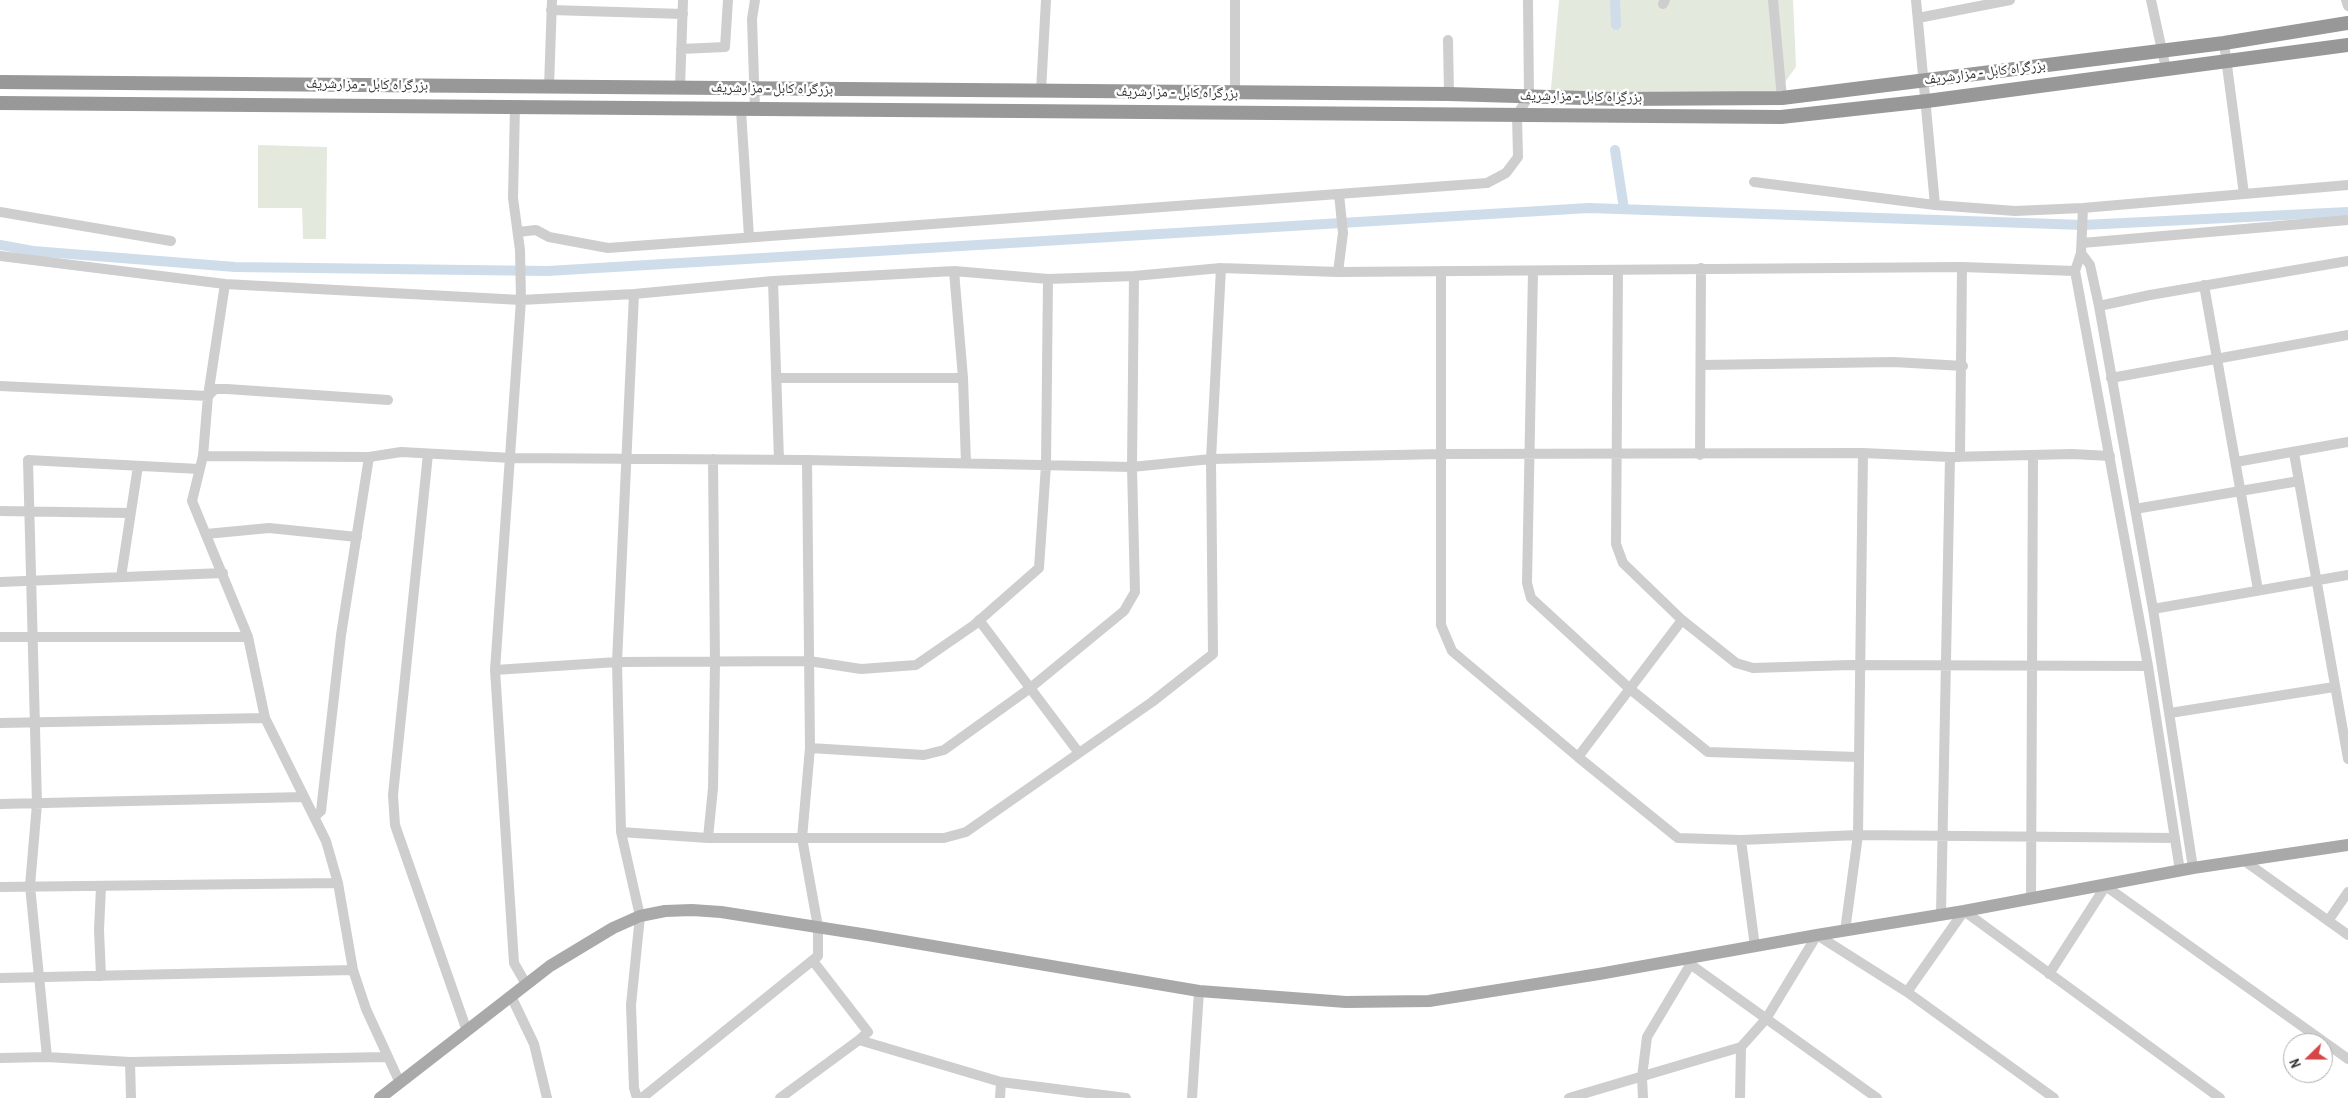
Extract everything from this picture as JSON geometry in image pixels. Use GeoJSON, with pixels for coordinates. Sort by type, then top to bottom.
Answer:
{"type":"FeatureCollection","features":[{"type":"Feature","properties":{"kind":"highway","name":"بزرگراه کابل - مزارشریف"},"geometry":{"type":"LineString","coordinates":[[0,82],[1449,94],[1617,99],[1782,98],[2224,43],[2348,23]]}},
{"type":"Feature","properties":{"kind":"highway","name":"بزرگراه کابل - مزارشریف"},"geometry":{"type":"LineString","coordinates":[[0,103],[1781,117],[1927,102],[2348,45]]}},
{"type":"Feature","properties":{"kind":"main road"},"geometry":{"type":"LineString","coordinates":[[380,1098],[550,966],[597,938],[640,916],[665,911],[692,910],[818,927],[1199,991],[1346,1002],[1429,1001],[1686,962],[1817,934],[1964,911],[2187,869],[2246,862],[2348,845]]}},
{"type":"Feature","properties":{"kind":"street"},"geometry":{"type":"LineString","coordinates":[[680,87],[683,0]]}},
{"type":"Feature","properties":{"kind":"street"},"geometry":{"type":"LineString","coordinates":[[681,49],[725,47],[728,0]]}},
{"type":"Feature","properties":{"kind":"street"},"geometry":{"type":"LineString","coordinates":[[749,237],[748,110],[755,89],[752,19],[755,0]]}},
{"type":"Feature","properties":{"kind":"street"},"geometry":{"type":"LineString","coordinates":[[1041,92],[1046,0]]}},
{"type":"Feature","properties":{"kind":"street"},"geometry":{"type":"LineString","coordinates":[[1235,0],[1235,93]]}},
{"type":"Feature","properties":{"kind":"street"},"geometry":{"type":"LineString","coordinates":[[518,232],[536,230],[549,237],[608,248],[1487,183],[1506,173],[1518,157],[1517,115],[1528,96],[1528,0]]}},
{"type":"Feature","properties":{"kind":"street"},"geometry":{"type":"LineString","coordinates":[[1774,0],[1782,98]]}},
{"type":"Feature","properties":{"kind":"street"},"geometry":{"type":"LineString","coordinates":[[1916,0],[1925,80],[1935,205]]}},
{"type":"Feature","properties":{"kind":"street"},"geometry":{"type":"LineString","coordinates":[[1918,18],[2010,0]]}},
{"type":"Feature","properties":{"kind":"street"},"geometry":{"type":"LineString","coordinates":[[2151,0],[2166,69]]}},
{"type":"Feature","properties":{"kind":"street"},"geometry":{"type":"LineString","coordinates":[[2346,0],[2348,6]]}},
{"type":"Feature","properties":{"kind":"street"},"geometry":{"type":"LineString","coordinates":[[549,87],[552,5],[683,14]]}},
{"type":"Feature","properties":{"kind":"street"},"geometry":{"type":"LineString","coordinates":[[1448,40],[1449,94]]}},
{"type":"Feature","properties":{"kind":"street"},"geometry":{"type":"LineString","coordinates":[[2224,43],[2225,62],[2244,194]]}},
{"type":"Feature","properties":{"kind":"street"},"geometry":{"type":"LineString","coordinates":[[515,106],[513,198],[520,250],[522,285],[512,458],[495,670],[514,963],[526,984]]}},
{"type":"Feature","properties":{"kind":"street"},"geometry":{"type":"LineString","coordinates":[[1754,182],[1935,205],[2015,211],[2083,212],[2244,194],[2348,185]]}},
{"type":"Feature","properties":{"kind":"street"},"geometry":{"type":"LineString","coordinates":[[1338,272],[1343,233],[1339,194]]}},
{"type":"Feature","properties":{"kind":"street"},"geometry":{"type":"LineString","coordinates":[[0,212],[171,241]]}},
{"type":"Feature","properties":{"kind":"street"},"geometry":{"type":"LineString","coordinates":[[2083,212],[2082,243],[2075,271],[2148,666],[2175,838],[2187,869]]}},
{"type":"Feature","properties":{"kind":"street"},"geometry":{"type":"LineString","coordinates":[[2082,243],[2348,220]]}},
{"type":"Feature","properties":{"kind":"street"},"geometry":{"type":"LineString","coordinates":[[2082,243],[2090,265],[2099,306],[2153,609],[2170,713],[2187,869]]}},
{"type":"Feature","properties":{"kind":"street"},"geometry":{"type":"LineString","coordinates":[[0,256],[225,284],[521,300],[634,294],[773,281],[954,271],[1048,279],[1134,276],[1221,268],[1338,272],[1962,267],[2075,271]]}},
{"type":"Feature","properties":{"kind":"street"},"geometry":{"type":"LineString","coordinates":[[2099,306],[2204,285],[2348,261]]}},
{"type":"Feature","properties":{"kind":"street"},"geometry":{"type":"LineString","coordinates":[[1941,914],[1947,666],[1955,457],[1963,366],[1962,267]]}},
{"type":"Feature","properties":{"kind":"street"},"geometry":{"type":"LineString","coordinates":[[621,832],[708,838],[944,838],[966,832],[1152,702],[1213,654],[1212,459],[1221,268]]}},
{"type":"Feature","properties":{"kind":"street"},"geometry":{"type":"LineString","coordinates":[[1700,455],[1702,365],[1701,268]]}},
{"type":"Feature","properties":{"kind":"street"},"geometry":{"type":"LineString","coordinates":[[1618,270],[1615,455],[1616,544],[1624,564],[1682,620],[1736,663],[1753,668],[2031,665],[2148,666]]}},
{"type":"Feature","properties":{"kind":"street"},"geometry":{"type":"LineString","coordinates":[[954,271],[963,378],[966,463]]}},
{"type":"Feature","properties":{"kind":"street"},"geometry":{"type":"LineString","coordinates":[[1441,271],[1441,625],[1452,651],[1678,838],[1741,840],[1858,835],[1942,838],[2175,838]]}},
{"type":"Feature","properties":{"kind":"street"},"geometry":{"type":"LineString","coordinates":[[1533,271],[1527,583],[1531,598],[1630,689],[1708,752],[1858,757]]}},
{"type":"Feature","properties":{"kind":"street"},"geometry":{"type":"LineString","coordinates":[[810,748],[924,754],[944,750],[1029,689],[1124,612],[1136,592],[1132,467],[1134,276]]}},
{"type":"Feature","properties":{"kind":"street"},"geometry":{"type":"LineString","coordinates":[[495,670],[617,662],[715,663],[809,661],[861,670],[916,665],[979,620],[1039,568],[1046,465],[1048,279]]}},
{"type":"Feature","properties":{"kind":"street"},"geometry":{"type":"LineString","coordinates":[[773,281],[779,460]]}},
{"type":"Feature","properties":{"kind":"street"},"geometry":{"type":"LineString","coordinates":[[225,284],[208,396],[202,456],[192,501],[248,637],[265,718],[326,841],[338,883],[353,970],[366,1009],[386,1057],[400,1083]]}},
{"type":"Feature","properties":{"kind":"street"},"geometry":{"type":"LineString","coordinates":[[2204,285],[2258,590]]}},
{"type":"Feature","properties":{"kind":"street"},"geometry":{"type":"LineString","coordinates":[[634,294],[617,662],[621,832],[640,916],[631,1005],[634,1088],[637,1098]]}},
{"type":"Feature","properties":{"kind":"street"},"geometry":{"type":"LineString","coordinates":[[2111,378],[2348,335]]}},
{"type":"Feature","properties":{"kind":"street"},"geometry":{"type":"LineString","coordinates":[[1702,365],[1894,362],[1963,366]]}},
{"type":"Feature","properties":{"kind":"street"},"geometry":{"type":"LineString","coordinates":[[776,378],[963,378]]}},
{"type":"Feature","properties":{"kind":"street"},"geometry":{"type":"LineString","coordinates":[[0,386],[208,396],[215,389],[227,389],[388,400]]}},
{"type":"Feature","properties":{"kind":"street"},"geometry":{"type":"LineString","coordinates":[[2236,462],[2348,442]]}},
{"type":"Feature","properties":{"kind":"street"},"geometry":{"type":"LineString","coordinates":[[202,456],[369,457],[401,452],[512,458],[807,460],[1132,467],[1212,459],[1442,454],[1700,455],[1862,453],[1955,457],[2072,454],[2110,456]]}},
{"type":"Feature","properties":{"kind":"street"},"geometry":{"type":"LineString","coordinates":[[1845,931],[1858,835],[1862,453]]}},
{"type":"Feature","properties":{"kind":"street"},"geometry":{"type":"LineString","coordinates":[[2294,453],[2334,687],[2344,715],[2348,759]]}},
{"type":"Feature","properties":{"kind":"street"},"geometry":{"type":"LineString","coordinates":[[428,454],[393,795],[395,825],[467,1031]]}},
{"type":"Feature","properties":{"kind":"street"},"geometry":{"type":"LineString","coordinates":[[2031,898],[2033,455]]}},
{"type":"Feature","properties":{"kind":"street"},"geometry":{"type":"LineString","coordinates":[[314,817],[321,811],[341,635],[369,457]]}},
{"type":"Feature","properties":{"kind":"street"},"geometry":{"type":"LineString","coordinates":[[708,838],[713,788],[715,663],[713,459]]}},
{"type":"Feature","properties":{"kind":"street"},"geometry":{"type":"LineString","coordinates":[[47,1057],[30,886],[38,804],[28,460],[200,469]]}},
{"type":"Feature","properties":{"kind":"street"},"geometry":{"type":"LineString","coordinates":[[642,1098],[818,956],[818,927],[802,838],[810,748],[807,460]]}},
{"type":"Feature","properties":{"kind":"street"},"geometry":{"type":"LineString","coordinates":[[121,577],[129,513],[138,466]]}},
{"type":"Feature","properties":{"kind":"street"},"geometry":{"type":"LineString","coordinates":[[2135,509],[2299,481]]}},
{"type":"Feature","properties":{"kind":"street"},"geometry":{"type":"LineString","coordinates":[[0,511],[129,513]]}},
{"type":"Feature","properties":{"kind":"street"},"geometry":{"type":"LineString","coordinates":[[206,534],[269,528],[357,536]]}},
{"type":"Feature","properties":{"kind":"street"},"geometry":{"type":"LineString","coordinates":[[0,582],[223,573]]}},
{"type":"Feature","properties":{"kind":"street"},"geometry":{"type":"LineString","coordinates":[[2153,609],[2348,575]]}},
{"type":"Feature","properties":{"kind":"street"},"geometry":{"type":"LineString","coordinates":[[979,620],[1029,689],[1079,753]]}},
{"type":"Feature","properties":{"kind":"street"},"geometry":{"type":"LineString","coordinates":[[1578,757],[1682,620]]}},
{"type":"Feature","properties":{"kind":"street"},"geometry":{"type":"LineString","coordinates":[[0,637],[248,637]]}},
{"type":"Feature","properties":{"kind":"street"},"geometry":{"type":"LineString","coordinates":[[2170,713],[2334,687]]}},
{"type":"Feature","properties":{"kind":"street"},"geometry":{"type":"LineString","coordinates":[[0,723],[265,718]]}},
{"type":"Feature","properties":{"kind":"street"},"geometry":{"type":"LineString","coordinates":[[0,804],[304,797]]}},
{"type":"Feature","properties":{"kind":"street"},"geometry":{"type":"LineString","coordinates":[[1741,840],[1755,947]]}},
{"type":"Feature","properties":{"kind":"street"},"geometry":{"type":"LineString","coordinates":[[2246,862],[2348,935]]}},
{"type":"Feature","properties":{"kind":"street"},"geometry":{"type":"LineString","coordinates":[[0,887],[338,883]]}},
{"type":"Feature","properties":{"kind":"street"},"geometry":{"type":"LineString","coordinates":[[2049,974],[2104,886],[2348,1059]]}},
{"type":"Feature","properties":{"kind":"street"},"geometry":{"type":"LineString","coordinates":[[101,887],[99,930],[101,976]]}},
{"type":"Feature","properties":{"kind":"street"},"geometry":{"type":"LineString","coordinates":[[2328,921],[2348,892]]}},
{"type":"Feature","properties":{"kind":"street"},"geometry":{"type":"LineString","coordinates":[[1907,992],[1964,911],[2220,1098]]}},
{"type":"Feature","properties":{"kind":"street"},"geometry":{"type":"LineString","coordinates":[[1569,1098],[1642,1078],[1740,1047],[1766,1019],[1817,934],[1907,992],[2054,1098]]}},
{"type":"Feature","properties":{"kind":"street"},"geometry":{"type":"LineString","coordinates":[[780,1098],[868,1032],[813,960]]}},
{"type":"Feature","properties":{"kind":"street"},"geometry":{"type":"LineString","coordinates":[[1643,1098],[1642,1078],[1647,1037],[1686,962],[1877,1098]]}},
{"type":"Feature","properties":{"kind":"street"},"geometry":{"type":"LineString","coordinates":[[0,978],[353,970]]}},
{"type":"Feature","properties":{"kind":"street"},"geometry":{"type":"LineString","coordinates":[[1192,1098],[1199,991]]}},
{"type":"Feature","properties":{"kind":"street"},"geometry":{"type":"LineString","coordinates":[[511,996],[534,1044],[547,1098]]}},
{"type":"Feature","properties":{"kind":"street"},"geometry":{"type":"LineString","coordinates":[[859,1040],[1001,1082],[1126,1098]]}},
{"type":"Feature","properties":{"kind":"street"},"geometry":{"type":"LineString","coordinates":[[1740,1047],[1740,1098]]}},
{"type":"Feature","properties":{"kind":"street"},"geometry":{"type":"LineString","coordinates":[[0,1058],[47,1057],[130,1062],[386,1057]]}},
{"type":"Feature","properties":{"kind":"street"},"geometry":{"type":"LineString","coordinates":[[130,1062],[131,1098]]}},
{"type":"Feature","properties":{"kind":"street"},"geometry":{"type":"LineString","coordinates":[[1000,1098],[1001,1082]]}},
{"type":"Feature","properties":{"kind":"shaded area"},"geometry":{"type":"Polygon","coordinates":[[[1559,0],[1793,0],[1796,67],[1773,98],[1550,100],[1559,0]]]}},
{"type":"Feature","properties":{"kind":"shaded area"},"geometry":{"type":"Polygon","coordinates":[[[258,145],[327,147],[326,239],[303,239],[302,208],[258,208],[258,145]]]}},
{"type":"Feature","properties":{"kind":"waterway"},"geometry":{"type":"LineString","coordinates":[[1615,0],[1616,25]]}},
{"type":"Feature","properties":{"kind":"waterway"},"geometry":{"type":"LineString","coordinates":[[1615,150],[1624,209]]}},
{"type":"Feature","properties":{"kind":"waterway"},"geometry":{"type":"LineString","coordinates":[[0,245],[33,251],[235,267],[548,271],[1589,208],[2083,225],[2348,212]]}}]}
